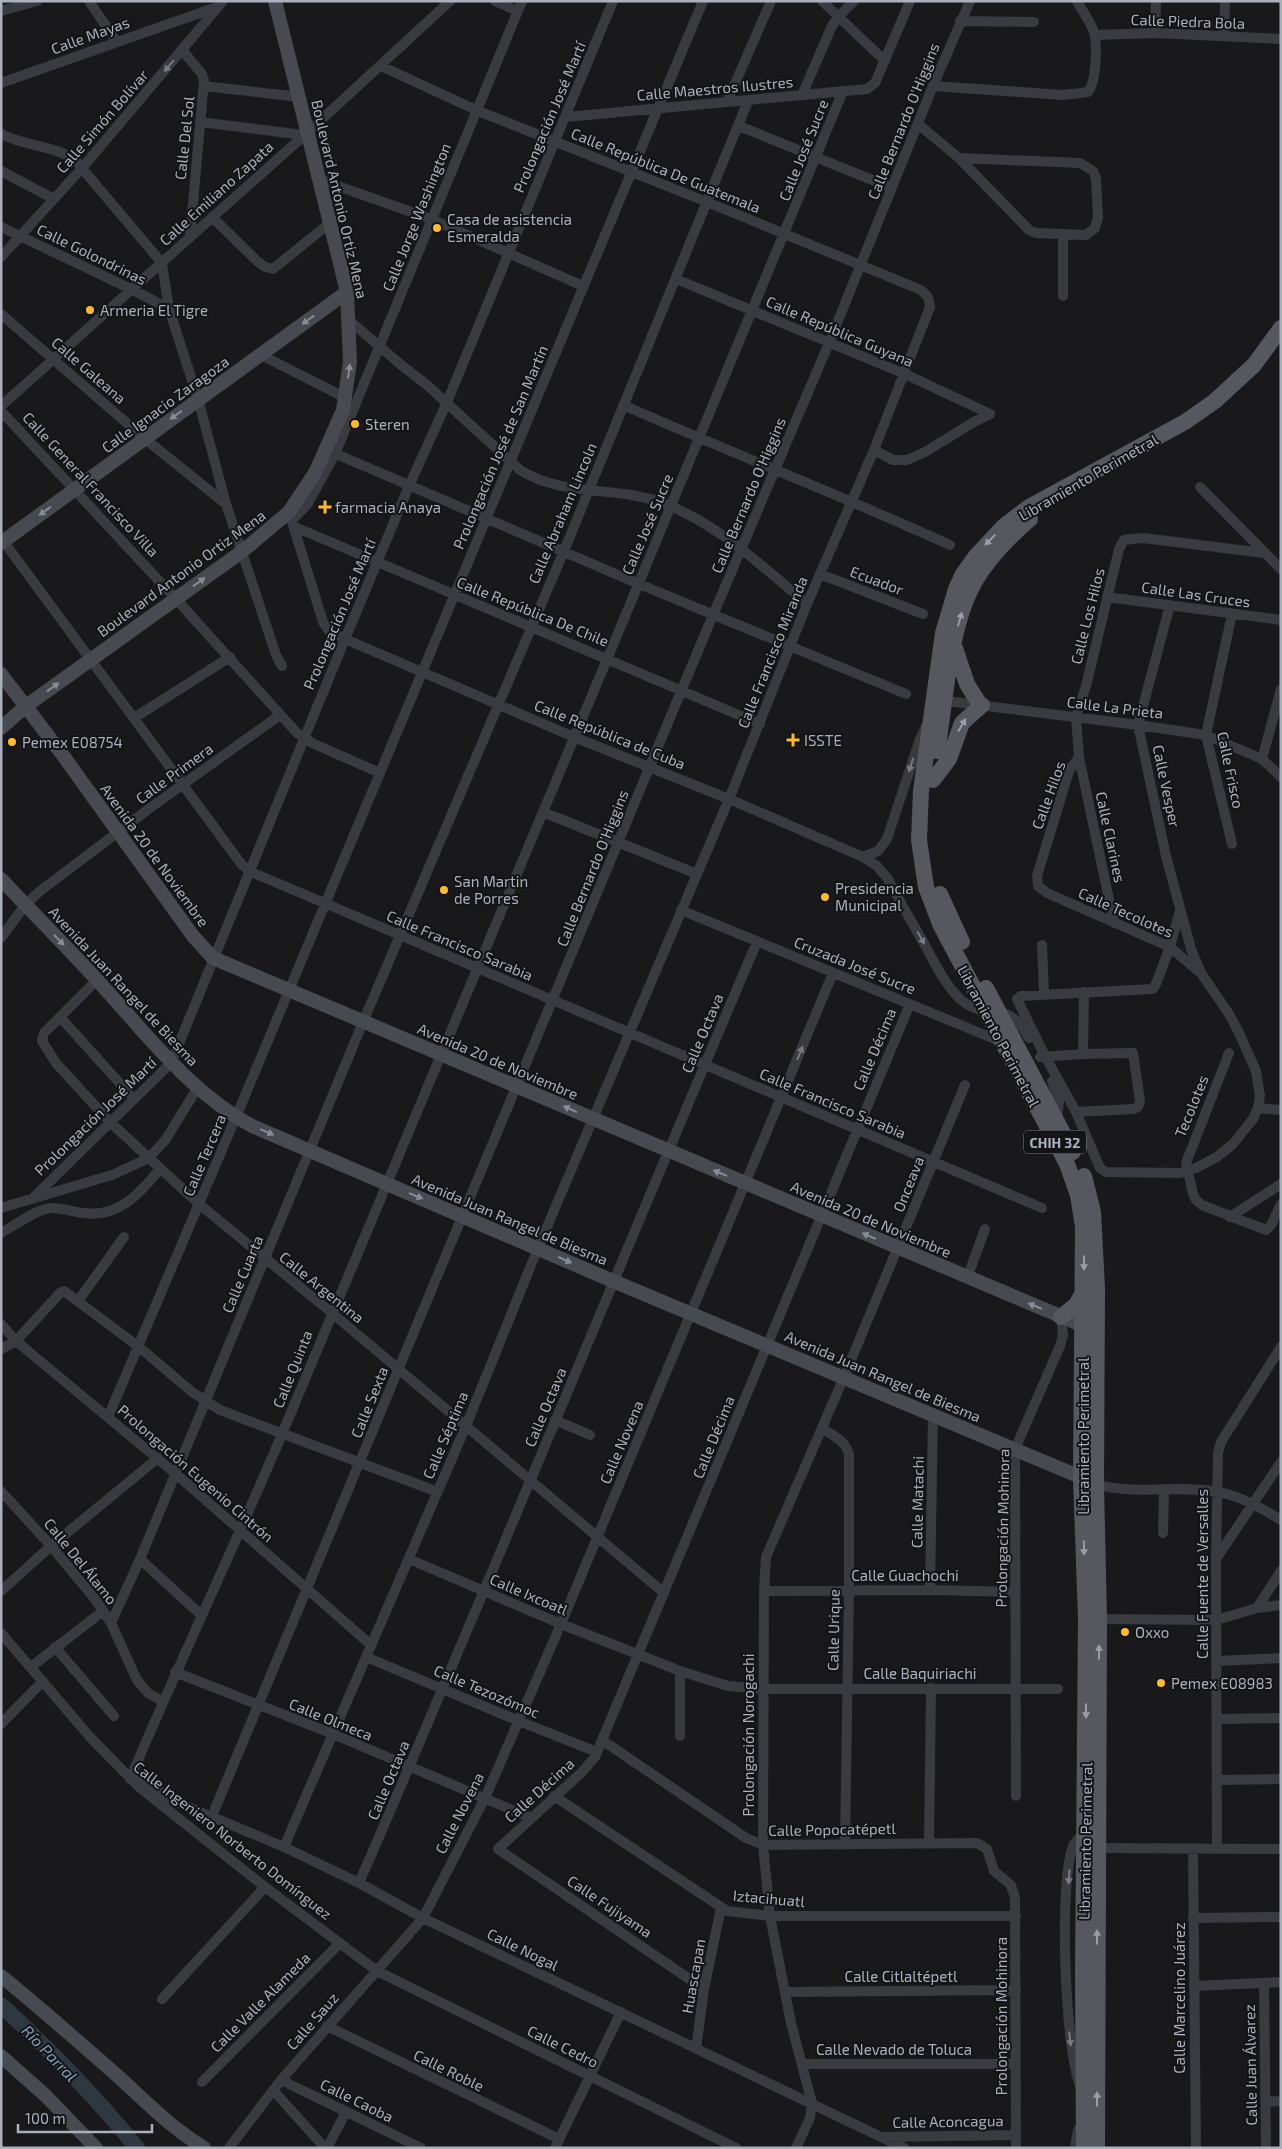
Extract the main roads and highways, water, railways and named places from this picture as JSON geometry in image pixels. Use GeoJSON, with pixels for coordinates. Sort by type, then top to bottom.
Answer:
{"type":"FeatureCollection","features":[{"type":"Feature","properties":{"kind":"main road","name":"Libramiento Perimetral"},"geometry":{"type":"LineString","coordinates":[[1090,1329],[1084,1291],[1083,1227],[1074,1182],[1067,1164],[1000,1041],[993,1012],[936,883],[929,827],[943,632],[956,589],[963,574],[990,540],[1029,507],[1185,422],[1215,401],[1254,364],[1281,328]]}},
{"type":"Feature","properties":{"kind":"main road","name":"Libramiento Perimetral"},"geometry":{"type":"LineString","coordinates":[[1084,2148],[1092,1619],[1089,1481],[1090,1329],[1095,1240],[1092,1206],[1083,1173],[1057,1119],[1018,1047],[993,1012],[940,924],[931,903],[922,870],[919,816],[930,721],[939,700],[961,615],[974,584],[990,558],[1016,531],[1035,515],[1169,442],[1227,405],[1257,376],[1281,347]]}},
{"type":"Feature","properties":{"kind":"main road"},"geometry":{"type":"LineString","coordinates":[[933,780],[949,759],[962,723],[981,705],[967,684],[954,644]]}},
{"type":"Feature","properties":{"kind":"main road"},"geometry":{"type":"LineString","coordinates":[[1061,1317],[1076,1305],[1084,1291]]}},
{"type":"Feature","properties":{"kind":"main road","name":"Libramiento Perimetral"},"geometry":{"type":"LineString","coordinates":[[1089,1843],[1097,2148]]}},
{"type":"Feature","properties":{"kind":"waterway","name":"Río Parral"},"geometry":{"type":"LineString","coordinates":[[1,2005],[72,2074],[137,2148]]}},
{"type":"Feature","properties":{"kind":"place","name":"Casa de asistencia Esmeralda"},"geometry":{"type":"Point","coordinates":[437,228]}},
{"type":"Feature","properties":{"kind":"place","name":"Armeria El Tigre"},"geometry":{"type":"Point","coordinates":[90,310]}},
{"type":"Feature","properties":{"kind":"place","name":"Steren"},"geometry":{"type":"Point","coordinates":[355,424]}},
{"type":"Feature","properties":{"kind":"place","name":"farmacia Anaya"},"geometry":{"type":"Point","coordinates":[325,507]}},
{"type":"Feature","properties":{"kind":"place","name":"ISSTE"},"geometry":{"type":"Point","coordinates":[793,740]}},
{"type":"Feature","properties":{"kind":"place","name":"Pemex E08754"},"geometry":{"type":"Point","coordinates":[12,742]}},
{"type":"Feature","properties":{"kind":"place","name":"San Martin de Porres"},"geometry":{"type":"Point","coordinates":[444,890]}},
{"type":"Feature","properties":{"kind":"place","name":"Presidencia Municipal"},"geometry":{"type":"Point","coordinates":[825,897]}},
{"type":"Feature","properties":{"kind":"place","name":"Oxxo"},"geometry":{"type":"Point","coordinates":[1125,1632]}},
{"type":"Feature","properties":{"kind":"place","name":"Pemex E08983"},"geometry":{"type":"Point","coordinates":[1161,1683]}}]}
